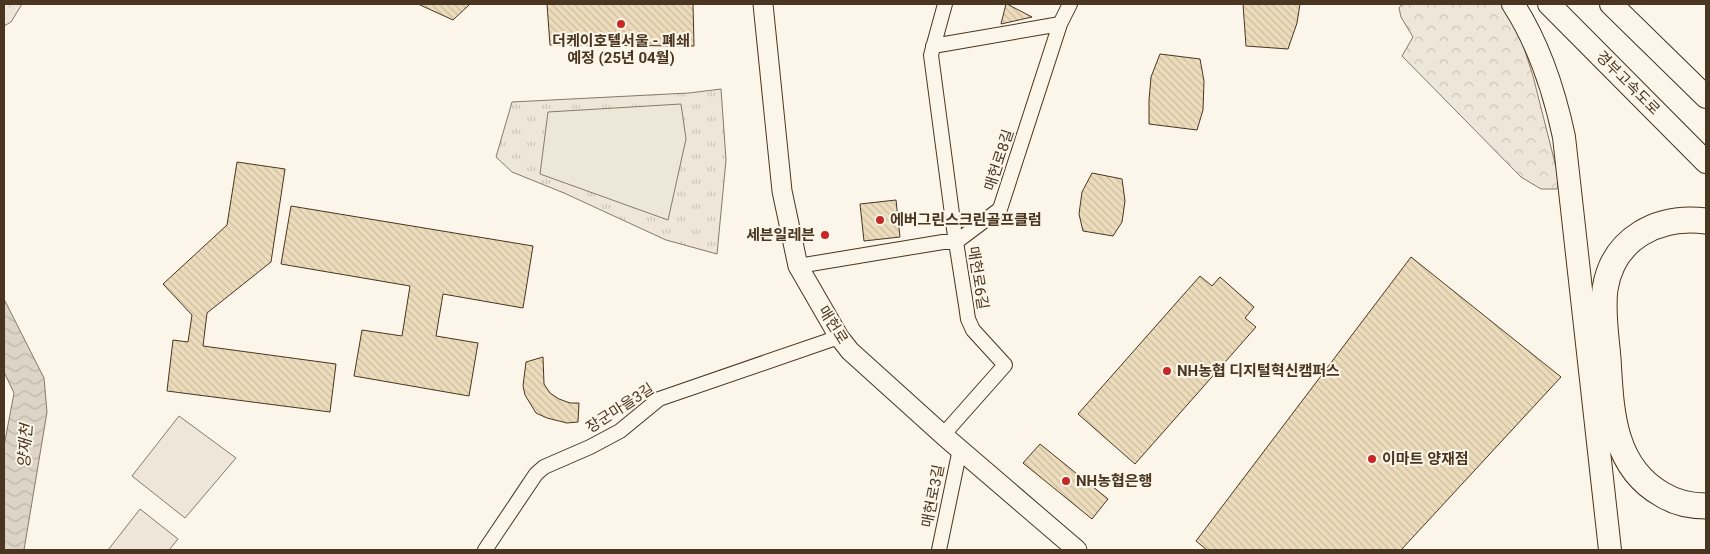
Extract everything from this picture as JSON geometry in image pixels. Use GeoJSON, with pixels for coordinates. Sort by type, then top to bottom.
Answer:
{"type":"FeatureCollection","features":[{"type":"Feature","properties":{"kind":"highway"},"geometry":{"type":"LineString","coordinates":[[1513,4],[1529,31],[1547,74],[1565,144],[1610,550]]}},
{"type":"Feature","properties":{"kind":"highway","name":"경부고속도로"},"geometry":{"type":"LineString","coordinates":[[1549,4],[1706,162]]}},
{"type":"Feature","properties":{"kind":"highway"},"geometry":{"type":"LineString","coordinates":[[1612,4],[1706,97]]}},
{"type":"Feature","properties":{"kind":"highway"},"geometry":{"type":"LineString","coordinates":[[1706,221],[1673,221],[1646,230],[1633,238],[1615,260],[1609,273],[1604,300],[1612,404],[1619,439],[1627,461],[1643,482],[1655,491],[1683,504],[1706,506]]}},
{"type":"Feature","properties":{"kind":"main road","name":"매헌로"},"geometry":{"type":"LineString","coordinates":[[763,4],[782,191],[798,266],[839,337],[850,351],[943,435],[1078,550]]}},
{"type":"Feature","properties":{"kind":"street","name":"매헌로6길"},"geometry":{"type":"LineString","coordinates":[[943,435],[1005,365],[973,330],[968,319],[931,55],[945,4]]}},
{"type":"Feature","properties":{"kind":"street","name":"매헌로8길"},"geometry":{"type":"LineString","coordinates":[[956,242],[1000,208],[1060,24],[1070,4]]}},
{"type":"Feature","properties":{"kind":"street"},"geometry":{"type":"LineString","coordinates":[[934,46],[1060,24]]}},
{"type":"Feature","properties":{"kind":"street"},"geometry":{"type":"LineString","coordinates":[[798,266],[943,242],[956,242]]}},
{"type":"Feature","properties":{"kind":"street","name":"장군마을3길"},"geometry":{"type":"LineString","coordinates":[[485,550],[536,474],[544,467],[590,447],[620,431],[659,399],[839,337]]}},
{"type":"Feature","properties":{"kind":"street","name":"매헌로3길"},"geometry":{"type":"LineString","coordinates":[[939,550],[960,449]]}},
{"type":"Feature","properties":{"kind":"green space"},"geometry":{"type":"Polygon","coordinates":[[[4,4],[22,4],[11,22],[4,26],[4,4]]]}},
{"type":"Feature","properties":{"kind":"green space"},"geometry":{"type":"Polygon","coordinates":[[[1402,4],[1501,4],[1517,26],[1533,76],[1559,179],[1557,189],[1541,189],[1521,177],[1402,56],[1413,37],[1401,17],[1399,8],[1402,4]]]}},
{"type":"Feature","properties":{"kind":"green space"},"geometry":{"type":"Polygon","coordinates":[[[721,89],[726,160],[717,254],[666,240],[564,193],[512,172],[496,157],[512,102],[689,93],[721,89]]]}},
{"type":"Feature","properties":{"kind":"green space"},"geometry":{"type":"Polygon","coordinates":[[[179,416],[236,458],[185,518],[132,476],[179,416]]]}},
{"type":"Feature","properties":{"kind":"green space"},"geometry":{"type":"Polygon","coordinates":[[[140,509],[178,539],[169,550],[108,550],[140,509]]]}},
{"type":"Feature","properties":{"kind":"shaded area"},"geometry":{"type":"Polygon","coordinates":[[[681,104],[686,139],[668,220],[540,174],[548,112],[681,104]]]}},
{"type":"Feature","properties":{"kind":"water","name":"양재천"},"geometry":{"type":"Polygon","coordinates":[[[4,299],[44,378],[47,412],[24,550],[4,550],[4,446],[14,393],[4,372],[4,299]]]}},
{"type":"Feature","properties":{"kind":"building"},"geometry":{"type":"Polygon","coordinates":[[[418,4],[470,4],[453,20],[418,4]]]}},
{"type":"Feature","properties":{"kind":"building","name":"더케이호텔서울 - 폐쇄 예정 (25년 04월)"},"geometry":{"type":"Polygon","coordinates":[[[547,4],[693,4],[694,46],[550,45],[547,4]]]}},
{"type":"Feature","properties":{"kind":"building"},"geometry":{"type":"Polygon","coordinates":[[[1007,4],[1032,17],[1001,24],[1007,4]]]}},
{"type":"Feature","properties":{"kind":"building"},"geometry":{"type":"Polygon","coordinates":[[[1243,4],[1300,4],[1297,23],[1288,49],[1246,46],[1243,4]]]}},
{"type":"Feature","properties":{"kind":"building"},"geometry":{"type":"Polygon","coordinates":[[[1160,54],[1200,59],[1204,81],[1203,110],[1197,130],[1149,124],[1151,77],[1160,54]]]}},
{"type":"Feature","properties":{"kind":"building"},"geometry":{"type":"Polygon","coordinates":[[[237,162],[285,169],[271,262],[207,313],[203,346],[336,364],[330,412],[167,391],[173,340],[188,342],[192,315],[163,284],[227,225],[237,162]]]}},
{"type":"Feature","properties":{"kind":"building"},"geometry":{"type":"Polygon","coordinates":[[[1092,173],[1122,179],[1125,201],[1122,222],[1113,236],[1083,231],[1079,214],[1082,192],[1092,173]]]}},
{"type":"Feature","properties":{"kind":"building","name":"에버그린스크린골프클럼"},"geometry":{"type":"Polygon","coordinates":[[[896,200],[900,237],[864,241],[860,204],[896,200]]]}},
{"type":"Feature","properties":{"kind":"building"},"geometry":{"type":"Polygon","coordinates":[[[291,206],[533,246],[523,308],[443,294],[436,336],[478,343],[469,396],[354,376],[362,330],[402,336],[410,286],[281,264],[291,206]]]}},
{"type":"Feature","properties":{"kind":"building","name":"이마트 양재점"},"geometry":{"type":"Polygon","coordinates":[[[1411,257],[1561,377],[1401,550],[1207,550],[1196,541],[1411,257]]]}},
{"type":"Feature","properties":{"kind":"building","name":"NH농협 디지털혁신캠퍼스"},"geometry":{"type":"Polygon","coordinates":[[[1200,276],[1212,286],[1220,277],[1254,307],[1245,318],[1256,327],[1135,464],[1078,414],[1200,276]]]}},
{"type":"Feature","properties":{"kind":"building"},"geometry":{"type":"Polygon","coordinates":[[[543,357],[544,384],[550,393],[559,399],[570,403],[579,403],[578,422],[567,423],[536,413],[525,395],[523,386],[526,362],[543,357]]]}},
{"type":"Feature","properties":{"kind":"building","name":"NH농협은행"},"geometry":{"type":"Polygon","coordinates":[[[1040,444],[1108,499],[1092,519],[1023,463],[1040,444]]]}},
{"type":"Feature","properties":{"kind":"place","name":"더케이호텔서울 - 폐쇄 예정 (25년 04월)"},"geometry":{"type":"Point","coordinates":[621,24]}},
{"type":"Feature","properties":{"kind":"place","name":"에버그린스크린골프클럼"},"geometry":{"type":"Point","coordinates":[880,220]}},
{"type":"Feature","properties":{"kind":"place","name":"세븐일레븐"},"geometry":{"type":"Point","coordinates":[825,235]}},
{"type":"Feature","properties":{"kind":"place","name":"NH농협 디지털혁신캠퍼스"},"geometry":{"type":"Point","coordinates":[1167,371]}},
{"type":"Feature","properties":{"kind":"place","name":"이마트 양재점"},"geometry":{"type":"Point","coordinates":[1372,459]}},
{"type":"Feature","properties":{"kind":"place","name":"NH농협은행"},"geometry":{"type":"Point","coordinates":[1066,481]}}]}
